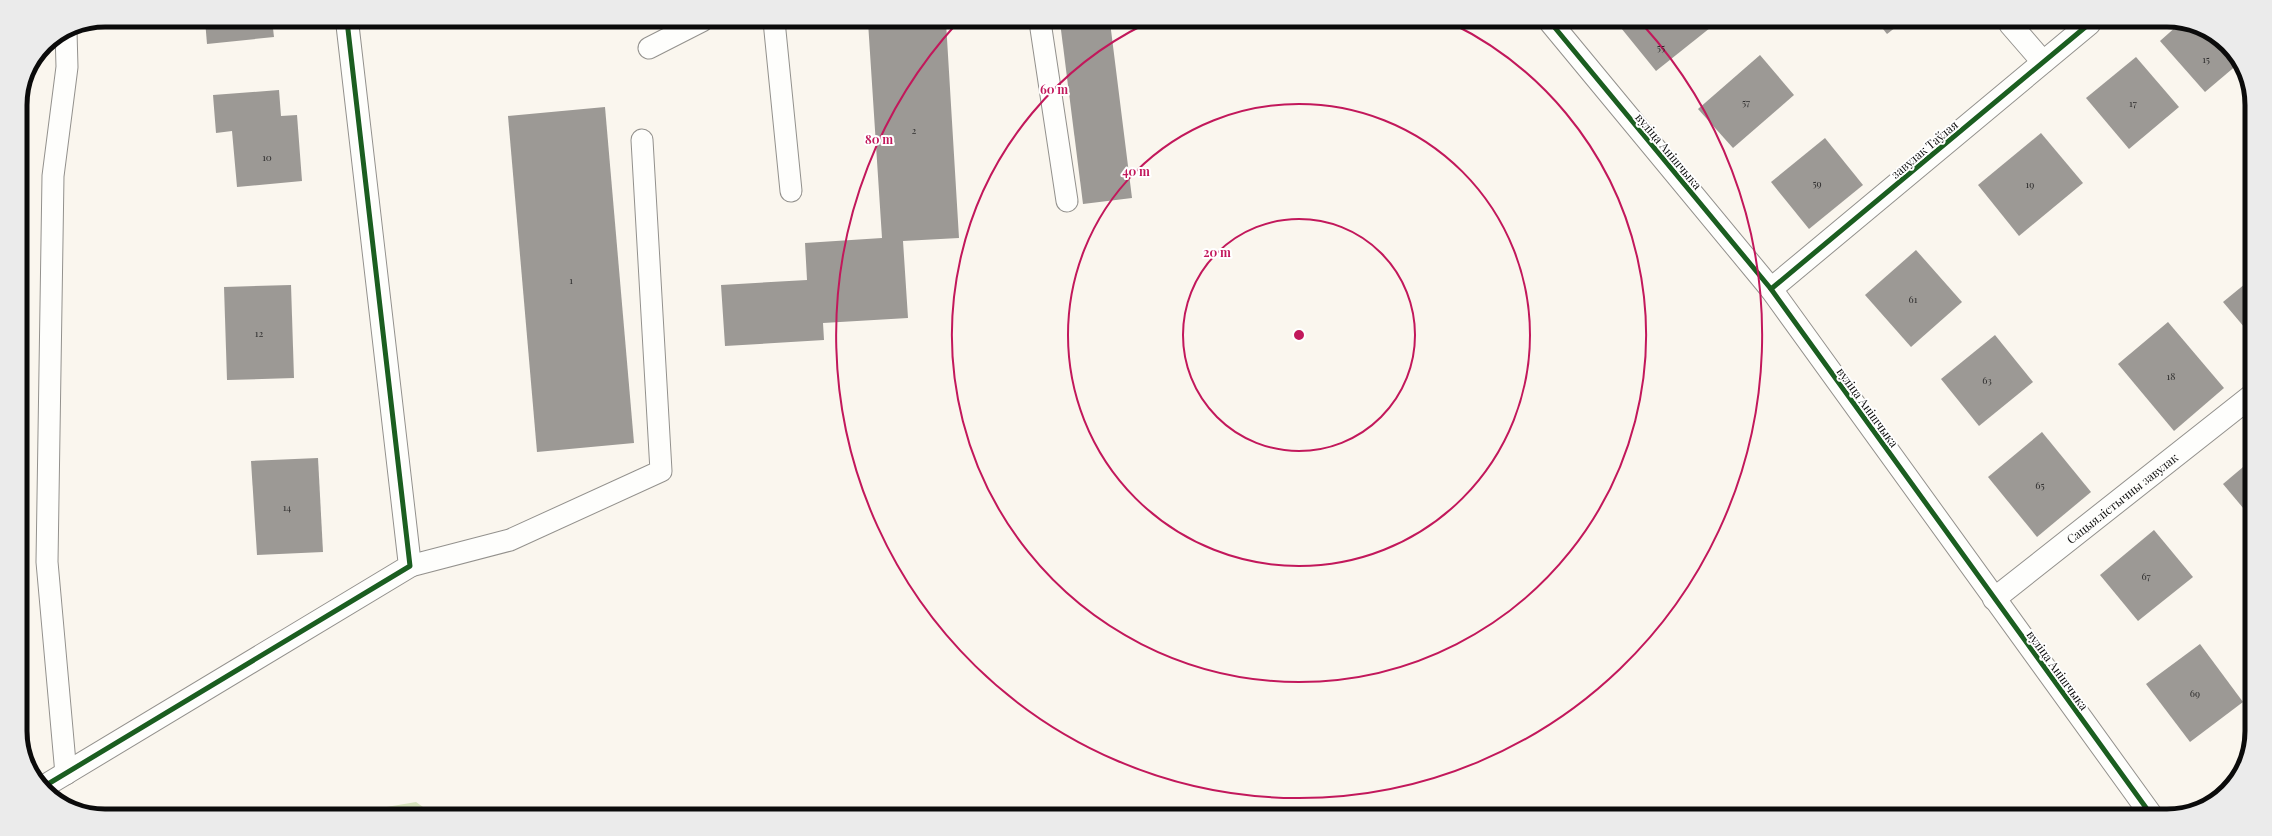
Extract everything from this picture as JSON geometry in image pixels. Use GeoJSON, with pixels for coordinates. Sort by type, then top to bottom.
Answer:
{"type":"FeatureCollection","features":[{"type":"Feature","properties":{"kind":"street"},"geometry":{"type":"LineString","coordinates":[[48,784],[410,566],[349,27]]}},
{"type":"Feature","properties":{"kind":"street","name":"вуліца Анішчыка"},"geometry":{"type":"LineString","coordinates":[[1554,27],[1771,289],[2147,809]]}},
{"type":"Feature","properties":{"kind":"street"},"geometry":{"type":"LineString","coordinates":[[2013,27],[2043,62]]}},
{"type":"Feature","properties":{"kind":"street","name":"завулак Таўлая"},"geometry":{"type":"LineString","coordinates":[[1771,289],[2085,27]]}},
{"type":"Feature","properties":{"kind":"street","name":"Сацыялістычны завулак"},"geometry":{"type":"LineString","coordinates":[[1994,599],[2245,401]]}},
{"type":"Feature","properties":{"kind":"lane"},"geometry":{"type":"LineString","coordinates":[[649,48],[690,27]]}},
{"type":"Feature","properties":{"kind":"lane"},"geometry":{"type":"LineString","coordinates":[[775,27],[791,191]]}},
{"type":"Feature","properties":{"kind":"lane"},"geometry":{"type":"LineString","coordinates":[[1041,27],[1067,201]]}},
{"type":"Feature","properties":{"kind":"lane"},"geometry":{"type":"LineString","coordinates":[[66,37],[67,67],[53,176],[47,562],[66,774]]}},
{"type":"Feature","properties":{"kind":"lane"},"geometry":{"type":"LineString","coordinates":[[410,566],[510,540],[661,471],[642,140]]}},
{"type":"Feature","properties":{"kind":"green space"},"geometry":{"type":"Polygon","coordinates":[[[416,802],[426,809],[375,809],[416,802]]]}},
{"type":"Feature","properties":{"kind":"building"},"geometry":{"type":"Polygon","coordinates":[[[206,27],[273,27],[274,37],[207,44],[206,27]]]}},
{"type":"Feature","properties":{"kind":"building"},"geometry":{"type":"Polygon","coordinates":[[[868,27],[946,27],[959,238],[903,241],[908,318],[823,323],[824,340],[725,346],[721,285],[807,280],[805,243],[882,238],[868,27]]]}},
{"type":"Feature","properties":{"kind":"building"},"geometry":{"type":"Polygon","coordinates":[[[1061,27],[1111,27],[1132,198],[1083,204],[1061,27]]]}},
{"type":"Feature","properties":{"kind":"building"},"geometry":{"type":"Polygon","coordinates":[[[1620,27],[1711,27],[1656,71],[1620,27]]]}},
{"type":"Feature","properties":{"kind":"building"},"geometry":{"type":"Polygon","coordinates":[[[1881,27],[1896,27],[1887,34],[1881,27]]]}},
{"type":"Feature","properties":{"kind":"building"},"geometry":{"type":"Polygon","coordinates":[[[2175,28],[2192,31],[2206,37],[2214,43],[2222,50],[2235,66],[2205,92],[2160,41],[2175,28]]]}},
{"type":"Feature","properties":{"kind":"building"},"geometry":{"type":"Polygon","coordinates":[[[1760,55],[1794,95],[1733,148],[1698,109],[1760,55]]]}},
{"type":"Feature","properties":{"kind":"building"},"geometry":{"type":"Polygon","coordinates":[[[2136,57],[2179,107],[2129,149],[2086,98],[2136,57]]]}},
{"type":"Feature","properties":{"kind":"building"},"geometry":{"type":"Polygon","coordinates":[[[279,90],[281,116],[297,115],[302,181],[237,187],[232,131],[216,133],[213,95],[279,90]]]}},
{"type":"Feature","properties":{"kind":"building"},"geometry":{"type":"Polygon","coordinates":[[[605,107],[634,443],[537,452],[508,116],[605,107]]]}},
{"type":"Feature","properties":{"kind":"building"},"geometry":{"type":"Polygon","coordinates":[[[2041,133],[2083,183],[2019,236],[1978,185],[2041,133]]]}},
{"type":"Feature","properties":{"kind":"building"},"geometry":{"type":"Polygon","coordinates":[[[1825,138],[1863,185],[1809,229],[1771,182],[1825,138]]]}},
{"type":"Feature","properties":{"kind":"building"},"geometry":{"type":"Polygon","coordinates":[[[1916,250],[1962,302],[1911,347],[1865,295],[1916,250]]]}},
{"type":"Feature","properties":{"kind":"building"},"geometry":{"type":"Polygon","coordinates":[[[2245,284],[2245,328],[2223,302],[2245,284]]]}},
{"type":"Feature","properties":{"kind":"building"},"geometry":{"type":"Polygon","coordinates":[[[291,285],[294,378],[227,380],[224,287],[291,285]]]}},
{"type":"Feature","properties":{"kind":"building"},"geometry":{"type":"Polygon","coordinates":[[[2168,322],[2224,388],[2174,431],[2118,364],[2168,322]]]}},
{"type":"Feature","properties":{"kind":"building"},"geometry":{"type":"Polygon","coordinates":[[[1995,335],[2033,382],[1979,426],[1941,379],[1995,335]]]}},
{"type":"Feature","properties":{"kind":"building"},"geometry":{"type":"Polygon","coordinates":[[[2042,432],[2091,492],[2037,537],[1988,477],[2042,432]]]}},
{"type":"Feature","properties":{"kind":"building"},"geometry":{"type":"Polygon","coordinates":[[[318,458],[323,552],[257,555],[251,461],[318,458]]]}},
{"type":"Feature","properties":{"kind":"building"},"geometry":{"type":"Polygon","coordinates":[[[2245,465],[2245,510],[2223,484],[2245,465]]]}},
{"type":"Feature","properties":{"kind":"building"},"geometry":{"type":"Polygon","coordinates":[[[2154,530],[2193,577],[2138,621],[2100,575],[2154,530]]]}},
{"type":"Feature","properties":{"kind":"building"},"geometry":{"type":"Polygon","coordinates":[[[2200,644],[2243,702],[2190,742],[2146,684],[2200,644]]]}},
{"type":"Feature","properties":{"kind":"cycle path"},"geometry":{"type":"LineString","coordinates":[[48,784],[410,566],[348,27]]}},
{"type":"Feature","properties":{"kind":"cycle path"},"geometry":{"type":"LineString","coordinates":[[1554,27],[1771,289],[2147,809]]}},
{"type":"Feature","properties":{"kind":"cycle path"},"geometry":{"type":"LineString","coordinates":[[1771,289],[2085,27]]}}]}
